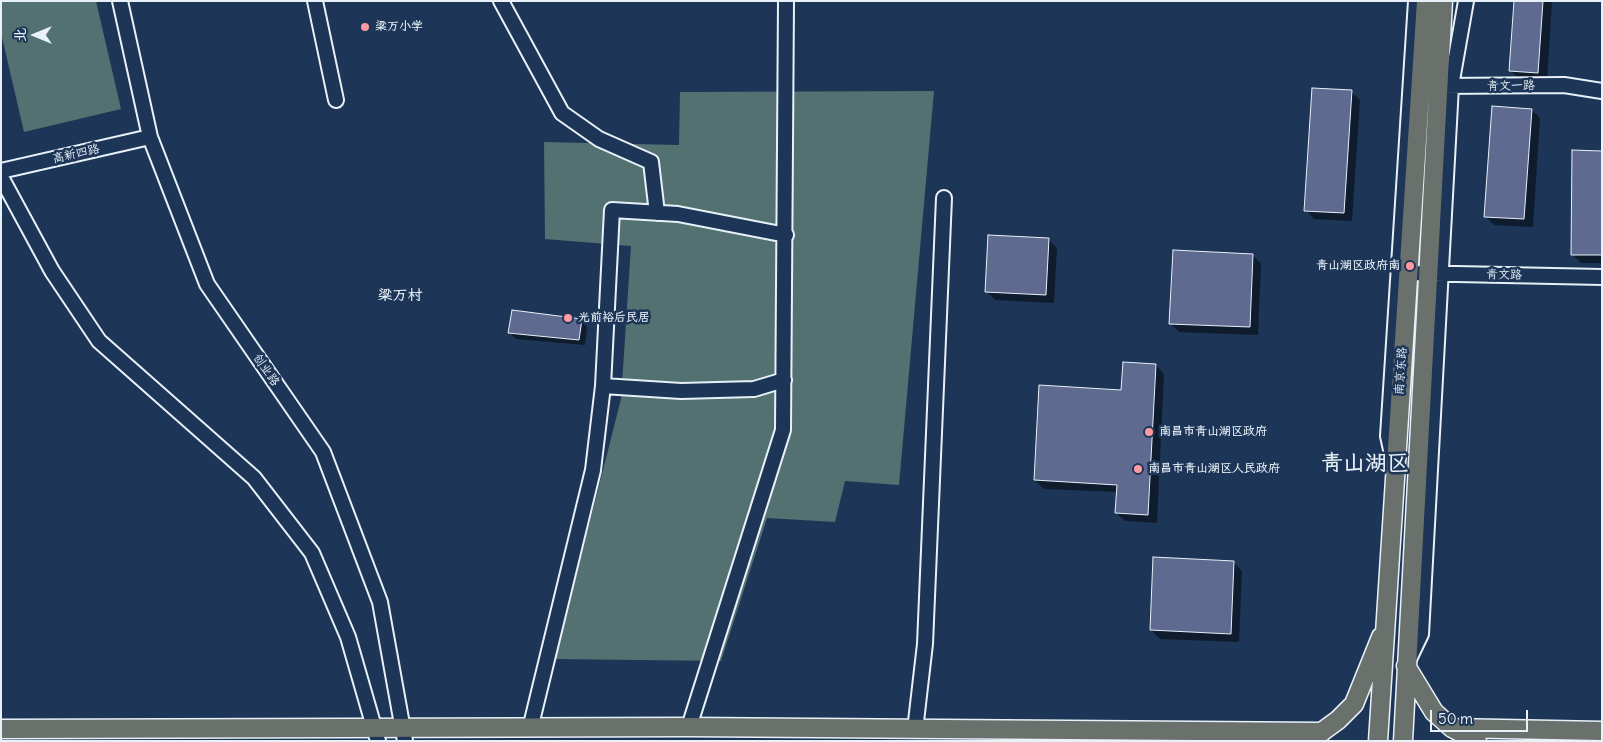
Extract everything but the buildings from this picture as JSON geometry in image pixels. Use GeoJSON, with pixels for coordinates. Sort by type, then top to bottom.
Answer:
{"type":"FeatureCollection","features":[{"type":"Feature","properties":{"kind":"main road","name":"南京东路"},"geometry":{"type":"LineString","coordinates":[[1378,741],[1426,1]]}},
{"type":"Feature","properties":{"kind":"main road","name":"南京东路"},"geometry":{"type":"LineString","coordinates":[[1403,741],[1406,666],[1434,273],[1445,86],[1443,1]]}},
{"type":"Feature","properties":{"kind":"main road"},"geometry":{"type":"LineString","coordinates":[[1,729],[404,735],[530,729],[689,727],[1316,736],[1338,720],[1354,704],[1385,627]]}},
{"type":"Feature","properties":{"kind":"main road"},"geometry":{"type":"LineString","coordinates":[[1406,666],[1434,712],[1452,728],[1477,741]]}},
{"type":"Feature","properties":{"kind":"main road"},"geometry":{"type":"LineString","coordinates":[[1452,728],[1602,731]]}},
{"type":"Feature","properties":{"kind":"street","name":"创业路"},"geometry":{"type":"LineString","coordinates":[[120,1],[150,137],[207,284],[323,452],[380,602],[404,735]]}},
{"type":"Feature","properties":{"kind":"street"},"geometry":{"type":"LineString","coordinates":[[315,1],[336,100]]}},
{"type":"Feature","properties":{"kind":"street"},"geometry":{"type":"LineString","coordinates":[[501,1],[562,112],[599,139],[651,162],[656,213]]}},
{"type":"Feature","properties":{"kind":"street"},"geometry":{"type":"LineString","coordinates":[[689,727],[783,430],[786,234],[786,1]]}},
{"type":"Feature","properties":{"kind":"street"},"geometry":{"type":"LineString","coordinates":[[1395,470],[1388,436],[1416,1]]}},
{"type":"Feature","properties":{"kind":"street"},"geometry":{"type":"LineString","coordinates":[[1445,86],[1466,1]]}},
{"type":"Feature","properties":{"kind":"street","name":"青文一路"},"geometry":{"type":"LineString","coordinates":[[1420,85],[1564,85],[1602,91]]}},
{"type":"Feature","properties":{"kind":"street","name":"高新四路"},"geometry":{"type":"LineString","coordinates":[[1,171],[150,137]]}},
{"type":"Feature","properties":{"kind":"street"},"geometry":{"type":"LineString","coordinates":[[1,177],[52,272],[99,341],[254,478],[312,553],[348,637],[376,735]]}},
{"type":"Feature","properties":{"kind":"street"},"geometry":{"type":"LineString","coordinates":[[915,730],[925,644],[944,198]]}},
{"type":"Feature","properties":{"kind":"street"},"geometry":{"type":"LineString","coordinates":[[530,729],[593,470],[603,386],[612,210],[678,214],[786,234]]}},
{"type":"Feature","properties":{"kind":"street","name":"青文路"},"geometry":{"type":"LineString","coordinates":[[1407,273],[1602,277]]}},
{"type":"Feature","properties":{"kind":"street"},"geometry":{"type":"LineString","coordinates":[[603,386],[681,391],[754,389],[784,380]]}},
{"type":"Feature","properties":{"kind":"green space"},"geometry":{"type":"Polygon","coordinates":[[[1,1],[96,1],[121,109],[24,132],[1,33],[1,1]]]}},
{"type":"Feature","properties":{"kind":"green space"},"geometry":{"type":"Polygon","coordinates":[[[934,91],[899,485],[845,481],[835,522],[767,518],[721,661],[555,659],[621,399],[631,246],[545,239],[544,142],[679,145],[680,92],[934,91]]]}},
{"type":"Feature","properties":{"kind":"place","name":"梁万小学"},"geometry":{"type":"Point","coordinates":[365,27]}},
{"type":"Feature","properties":{"kind":"place","name":"青山湖区政府南"},"geometry":{"type":"Point","coordinates":[1410,266]}},
{"type":"Feature","properties":{"kind":"place","name":"光前裕后民居"},"geometry":{"type":"Point","coordinates":[568,318]}},
{"type":"Feature","properties":{"kind":"place","name":"南昌市青山湖区政府"},"geometry":{"type":"Point","coordinates":[1149,432]}},
{"type":"Feature","properties":{"kind":"place","name":"南昌市青山湖区人民政府"},"geometry":{"type":"Point","coordinates":[1138,469]}},
{"type":"Feature","properties":{"kind":"district","name":"梁万村"},"geometry":{"type":"Point","coordinates":[400,296]}},
{"type":"Feature","properties":{"kind":"district","name":"青山湖区"},"geometry":{"type":"Point","coordinates":[1365,464]}}]}
